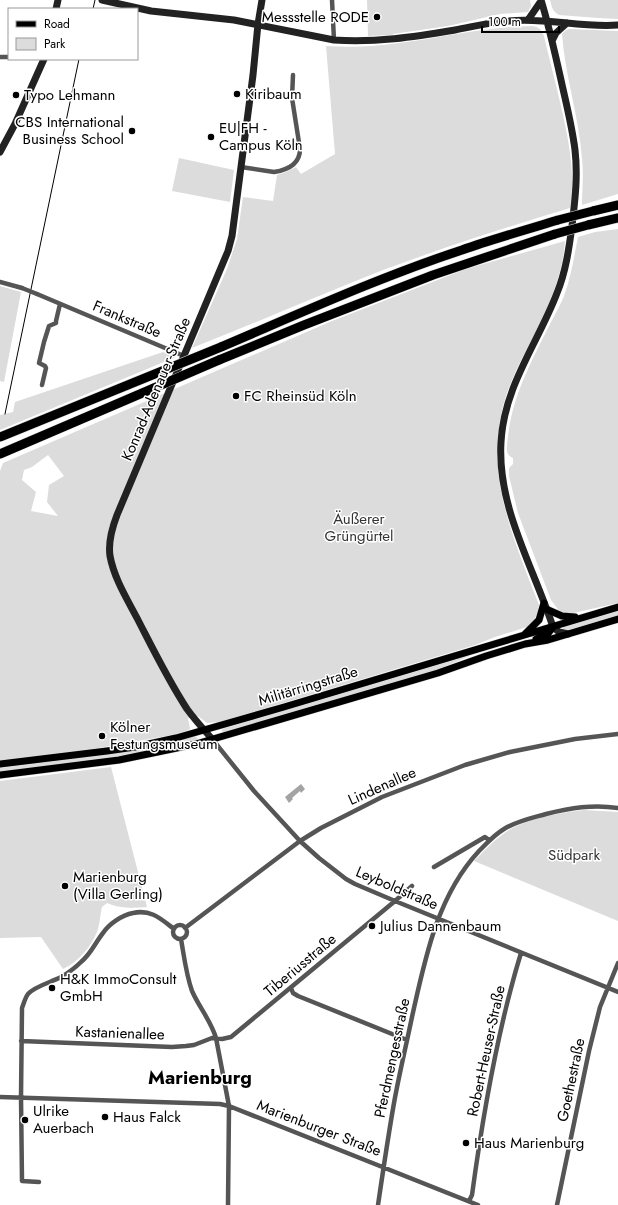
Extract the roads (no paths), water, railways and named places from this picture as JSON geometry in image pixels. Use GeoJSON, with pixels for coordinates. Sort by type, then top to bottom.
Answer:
{"type":"FeatureCollection","features":[{"type":"Feature","properties":{"kind":"highway"},"geometry":{"type":"LineString","coordinates":[[0,437],[421,264],[558,220],[618,205]]}},
{"type":"Feature","properties":{"kind":"highway"},"geometry":{"type":"LineString","coordinates":[[0,454],[219,360],[433,275],[555,234],[618,218]]}},
{"type":"Feature","properties":{"kind":"main road"},"geometry":{"type":"LineString","coordinates":[[102,0],[138,8]]}},
{"type":"Feature","properties":{"kind":"main road","name":"Konrad-Adenauer-Straße"},"geometry":{"type":"LineString","coordinates":[[213,740],[188,709],[163,668],[120,584],[113,566],[110,548],[111,532],[116,514],[228,251],[232,236],[262,0]]}},
{"type":"Feature","properties":{"kind":"main road"},"geometry":{"type":"LineString","coordinates":[[528,20],[541,0]]}},
{"type":"Feature","properties":{"kind":"main road"},"geometry":{"type":"LineString","coordinates":[[541,0],[552,41],[571,128],[575,154],[576,193],[566,264],[558,292],[548,315],[519,371],[510,393],[504,418],[501,470],[502,482],[512,517],[553,627],[559,632],[568,634]]}},
{"type":"Feature","properties":{"kind":"main road"},"geometry":{"type":"LineString","coordinates":[[138,8],[151,11],[234,20],[334,40],[388,40],[508,21],[546,20],[567,23],[618,25]]}},
{"type":"Feature","properties":{"kind":"main road"},"geometry":{"type":"LineString","coordinates":[[552,41],[556,34],[567,23]]}},
{"type":"Feature","properties":{"kind":"main road"},"geometry":{"type":"LineString","coordinates":[[0,152],[15,124],[44,60]]}},
{"type":"Feature","properties":{"kind":"main road"},"geometry":{"type":"LineString","coordinates":[[545,606],[562,616],[584,617]]}},
{"type":"Feature","properties":{"kind":"main road"},"geometry":{"type":"LineString","coordinates":[[523,636],[539,620],[545,606]]}},
{"type":"Feature","properties":{"kind":"main road","name":"Militärringstraße"},"geometry":{"type":"LineString","coordinates":[[0,764],[135,747],[161,741],[204,730],[618,607]]}},
{"type":"Feature","properties":{"kind":"main road","name":"Militärringstraße"},"geometry":{"type":"LineString","coordinates":[[0,775],[119,760],[163,752],[213,740],[438,673],[525,644],[548,640],[618,619]]}},
{"type":"Feature","properties":{"kind":"main road"},"geometry":{"type":"LineString","coordinates":[[525,644],[547,634],[553,627]]}},
{"type":"Feature","properties":{"kind":"street"},"geometry":{"type":"LineString","coordinates":[[332,0],[334,40]]}},
{"type":"Feature","properties":{"kind":"street"},"geometry":{"type":"LineString","coordinates":[[241,167],[274,172],[290,167],[298,159],[300,149],[292,98],[293,75]]}},
{"type":"Feature","properties":{"kind":"street","name":"Frankstraße"},"geometry":{"type":"LineString","coordinates":[[0,282],[37,294],[184,356]]}},
{"type":"Feature","properties":{"kind":"street"},"geometry":{"type":"LineString","coordinates":[[42,385],[46,368],[39,363],[49,326],[56,323],[60,304]]}},
{"type":"Feature","properties":{"kind":"street","name":"Lindenallee"},"geometry":{"type":"LineString","coordinates":[[185,928],[300,841],[321,828],[382,797],[465,765],[547,744],[618,734]]}},
{"type":"Feature","properties":{"kind":"street","name":"Leyboldstraße"},"geometry":{"type":"LineString","coordinates":[[213,740],[254,791],[300,841],[318,858],[346,879],[395,901],[618,992]]}},
{"type":"Feature","properties":{"kind":"street"},"geometry":{"type":"LineString","coordinates":[[434,867],[485,837],[489,840],[513,824],[557,811],[584,806],[618,808]]}},
{"type":"Feature","properties":{"kind":"street","name":"Pferdmengesstraße"},"geometry":{"type":"LineString","coordinates":[[378,1205],[394,1104],[407,1040],[426,961],[439,918],[450,891],[458,878],[489,840]]}},
{"type":"Feature","properties":{"kind":"street","name":"Tiberiusstraße"},"geometry":{"type":"LineString","coordinates":[[216,1038],[231,1037],[412,886]]}},
{"type":"Feature","properties":{"kind":"street"},"geometry":{"type":"LineString","coordinates":[[39,1182],[22,1181],[20,1097],[22,1008],[24,1000],[28,993],[32,990],[61,977],[81,962],[92,951],[103,932],[116,921],[131,913],[148,912],[174,929]]}},
{"type":"Feature","properties":{"kind":"street"},"geometry":{"type":"LineString","coordinates":[[174,929],[178,926],[185,928],[186,934],[184,938],[181,939]]}},
{"type":"Feature","properties":{"kind":"street"},"geometry":{"type":"LineString","coordinates":[[174,929],[173,934],[175,937],[181,939]]}},
{"type":"Feature","properties":{"kind":"street"},"geometry":{"type":"LineString","coordinates":[[181,939],[187,975],[193,991],[213,1029],[216,1038],[229,1106],[228,1205]]}},
{"type":"Feature","properties":{"kind":"street","name":"Robert-Heuser-Straße"},"geometry":{"type":"LineString","coordinates":[[469,1201],[472,1195],[479,1144],[504,1018],[522,953]]}},
{"type":"Feature","properties":{"kind":"street","name":"Goethestraße"},"geometry":{"type":"LineString","coordinates":[[557,1205],[589,1051],[600,1007],[618,963]]}},
{"type":"Feature","properties":{"kind":"street"},"geometry":{"type":"LineString","coordinates":[[290,988],[293,993],[298,996],[407,1040]]}},
{"type":"Feature","properties":{"kind":"street","name":"Kastanienallee"},"geometry":{"type":"LineString","coordinates":[[21,1041],[172,1047],[194,1045],[212,1038],[216,1038]]}},
{"type":"Feature","properties":{"kind":"street","name":"Marienburger Straße"},"geometry":{"type":"LineString","coordinates":[[0,1097],[220,1104],[229,1106],[478,1205]]}},
{"type":"Feature","properties":{"kind":"tram line"},"geometry":{"type":"LineString","coordinates":[[93,8],[95,0]]}},
{"type":"Feature","properties":{"kind":"tram line"},"geometry":{"type":"LineString","coordinates":[[5,414],[79,60]]}},
{"type":"Feature","properties":{"kind":"place","name":"Messstelle RODE"},"geometry":{"type":"Point","coordinates":[377,17]}},
{"type":"Feature","properties":{"kind":"place","name":"Kiribaum"},"geometry":{"type":"Point","coordinates":[237,94]}},
{"type":"Feature","properties":{"kind":"place","name":"Typo Lehmann"},"geometry":{"type":"Point","coordinates":[16,95]}},
{"type":"Feature","properties":{"kind":"place","name":"CBS International Business School"},"geometry":{"type":"Point","coordinates":[132,131]}},
{"type":"Feature","properties":{"kind":"place","name":"EU|FH - Campus Köln"},"geometry":{"type":"Point","coordinates":[211,137]}},
{"type":"Feature","properties":{"kind":"place","name":"FC Rheinsüd Köln"},"geometry":{"type":"Point","coordinates":[236,396]}},
{"type":"Feature","properties":{"kind":"place","name":"Kölner Festungsmuseum"},"geometry":{"type":"Point","coordinates":[102,736]}},
{"type":"Feature","properties":{"kind":"place","name":"Marienburg (Villa Gerling)"},"geometry":{"type":"Point","coordinates":[65,886]}},
{"type":"Feature","properties":{"kind":"place","name":"Julius Dannenbaum"},"geometry":{"type":"Point","coordinates":[372,926]}},
{"type":"Feature","properties":{"kind":"place","name":"H&K ImmoConsult GmbH"},"geometry":{"type":"Point","coordinates":[52,988]}},
{"type":"Feature","properties":{"kind":"place","name":"Haus Falck"},"geometry":{"type":"Point","coordinates":[105,1117]}},
{"type":"Feature","properties":{"kind":"place","name":"Ulrike Auerbach"},"geometry":{"type":"Point","coordinates":[25,1120]}},
{"type":"Feature","properties":{"kind":"place","name":"Haus Marienburg"},"geometry":{"type":"Point","coordinates":[466,1143]}},
{"type":"Feature","properties":{"kind":"district","name":"Marienburg"},"geometry":{"type":"Point","coordinates":[200,1077]}},
{"type":"Feature","properties":{"kind":"park label","name":"Äußerer Grüngürtel"},"geometry":{"type":"Point","coordinates":[359,528]}},
{"type":"Feature","properties":{"kind":"park label","name":"Südpark"},"geometry":{"type":"Point","coordinates":[574,855]}}]}
